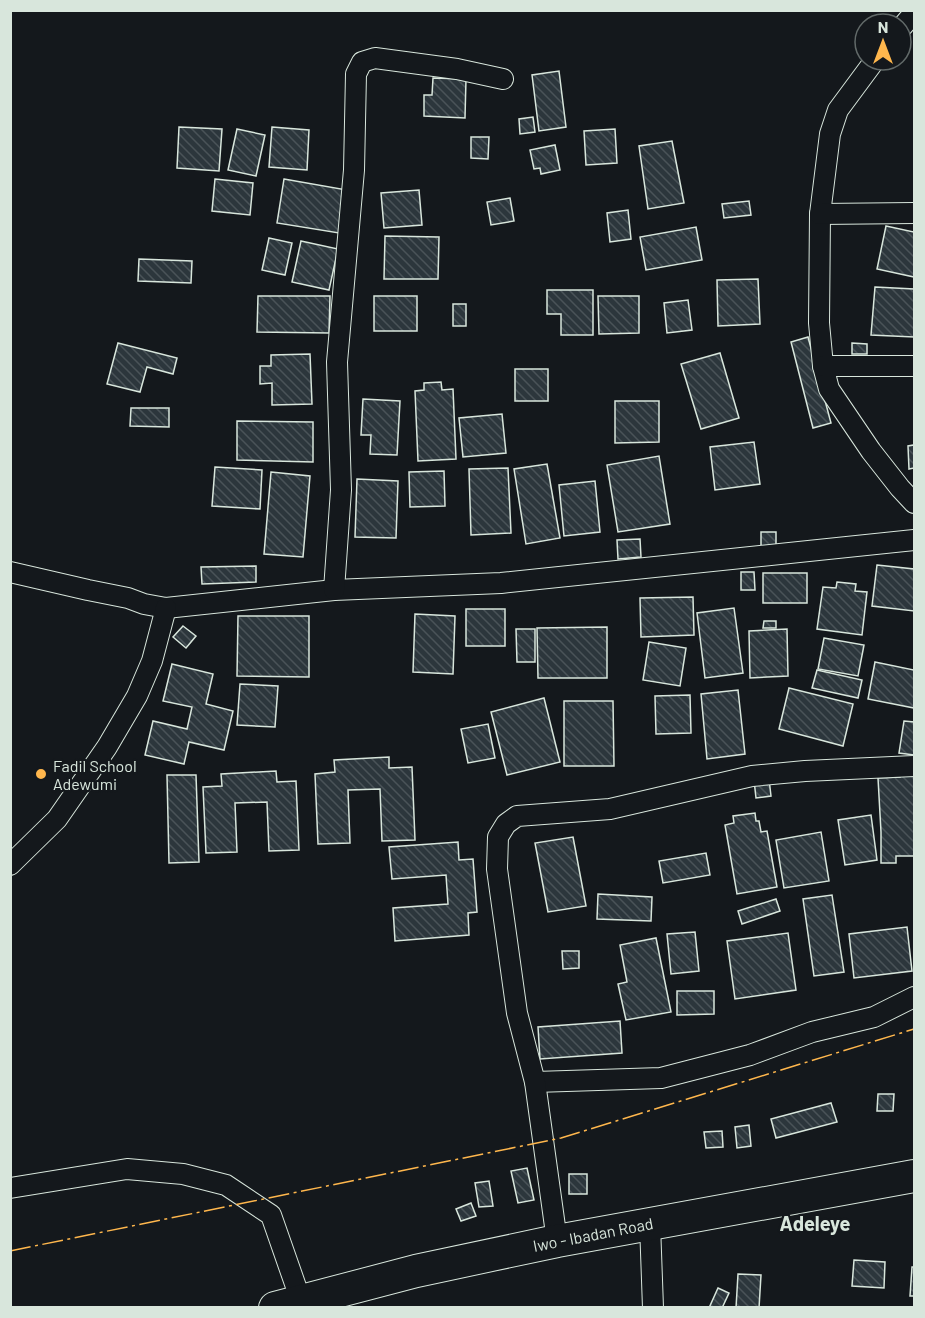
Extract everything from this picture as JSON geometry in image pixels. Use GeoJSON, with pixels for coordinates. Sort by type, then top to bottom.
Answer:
{"type":"FeatureCollection","features":[{"type":"Feature","properties":{"kind":"main road","name":"Iwo - Ibadan Road"},"geometry":{"type":"LineString","coordinates":[[288,1304],[416,1270],[557,1241],[915,1176]]}},
{"type":"Feature","properties":{"kind":"street"},"geometry":{"type":"LineString","coordinates":[[334,590],[341,490],[337,362],[354,170],[356,74],[362,62],[375,58],[457,69],[503,79]]}},
{"type":"Feature","properties":{"kind":"street"},"geometry":{"type":"LineString","coordinates":[[866,72],[838,110],[830,134],[820,214],[819,323],[823,366],[829,389],[871,451],[915,503]]}},
{"type":"Feature","properties":{"kind":"street"},"geometry":{"type":"LineString","coordinates":[[820,214],[915,213]]}},
{"type":"Feature","properties":{"kind":"street"},"geometry":{"type":"LineString","coordinates":[[823,366],[915,366]]}},
{"type":"Feature","properties":{"kind":"street"},"geometry":{"type":"LineString","coordinates":[[10,572],[166,608],[334,590],[501,583],[915,540]]}},
{"type":"Feature","properties":{"kind":"street"},"geometry":{"type":"LineString","coordinates":[[10,865],[57,819],[107,747],[136,696],[152,661],[166,608]]}},
{"type":"Feature","properties":{"kind":"street"},"geometry":{"type":"LineString","coordinates":[[557,1241],[535,1082],[517,1013],[497,869],[498,837],[506,824],[517,816],[609,809],[752,776],[915,766]]}},
{"type":"Feature","properties":{"kind":"street"},"geometry":{"type":"LineString","coordinates":[[535,1082],[661,1078],[750,1055],[813,1032],[874,1017],[915,997]]}},
{"type":"Feature","properties":{"kind":"street"},"geometry":{"type":"LineString","coordinates":[[10,1188],[127,1169],[183,1173],[226,1185],[271,1215],[288,1304]]}},
{"type":"Feature","properties":{"kind":"street"},"geometry":{"type":"LineString","coordinates":[[650,1224],[653,1308]]}},
{"type":"Feature","properties":{"kind":"building"},"geometry":{"type":"Polygon","coordinates":[[[559,71],[566,127],[539,131],[532,75],[559,71]]]}},
{"type":"Feature","properties":{"kind":"building"},"geometry":{"type":"Polygon","coordinates":[[[433,78],[466,79],[465,118],[424,116],[424,95],[432,95],[433,78]]]}},
{"type":"Feature","properties":{"kind":"building"},"geometry":{"type":"Polygon","coordinates":[[[533,117],[535,132],[520,134],[519,119],[533,117]]]}},
{"type":"Feature","properties":{"kind":"building"},"geometry":{"type":"Polygon","coordinates":[[[179,127],[222,129],[219,171],[177,168],[179,127]]]}},
{"type":"Feature","properties":{"kind":"building"},"geometry":{"type":"Polygon","coordinates":[[[272,127],[309,130],[307,170],[269,167],[272,127]]]}},
{"type":"Feature","properties":{"kind":"building"},"geometry":{"type":"Polygon","coordinates":[[[237,129],[265,135],[256,176],[228,170],[237,129]]]}},
{"type":"Feature","properties":{"kind":"building"},"geometry":{"type":"Polygon","coordinates":[[[615,129],[617,163],[586,165],[584,131],[615,129]]]}},
{"type":"Feature","properties":{"kind":"building"},"geometry":{"type":"Polygon","coordinates":[[[471,137],[489,137],[488,159],[471,158],[471,137]]]}},
{"type":"Feature","properties":{"kind":"building"},"geometry":{"type":"Polygon","coordinates":[[[672,141],[684,203],[648,209],[639,146],[672,141]]]}},
{"type":"Feature","properties":{"kind":"building"},"geometry":{"type":"Polygon","coordinates":[[[555,145],[560,170],[541,174],[540,168],[534,169],[530,150],[555,145]]]}},
{"type":"Feature","properties":{"kind":"building"},"geometry":{"type":"Polygon","coordinates":[[[215,179],[253,183],[250,215],[212,211],[215,179]]]}},
{"type":"Feature","properties":{"kind":"building"},"geometry":{"type":"Polygon","coordinates":[[[284,179],[347,190],[339,233],[277,223],[284,179]]]}},
{"type":"Feature","properties":{"kind":"building"},"geometry":{"type":"Polygon","coordinates":[[[419,190],[422,225],[384,228],[381,193],[419,190]]]}},
{"type":"Feature","properties":{"kind":"building"},"geometry":{"type":"Polygon","coordinates":[[[510,198],[514,221],[491,225],[487,202],[510,198]]]}},
{"type":"Feature","properties":{"kind":"building"},"geometry":{"type":"Polygon","coordinates":[[[749,201],[751,215],[724,218],[722,204],[749,201]]]}},
{"type":"Feature","properties":{"kind":"building"},"geometry":{"type":"Polygon","coordinates":[[[628,210],[631,239],[610,242],[607,213],[628,210]]]}},
{"type":"Feature","properties":{"kind":"building"},"geometry":{"type":"Polygon","coordinates":[[[886,226],[914,232],[914,277],[877,269],[886,226]]]}},
{"type":"Feature","properties":{"kind":"building"},"geometry":{"type":"Polygon","coordinates":[[[696,227],[702,260],[646,270],[640,237],[696,227]]]}},
{"type":"Feature","properties":{"kind":"building"},"geometry":{"type":"Polygon","coordinates":[[[385,236],[439,237],[438,279],[384,279],[385,236]]]}},
{"type":"Feature","properties":{"kind":"building"},"geometry":{"type":"Polygon","coordinates":[[[269,238],[292,243],[285,275],[262,270],[269,238]]]}},
{"type":"Feature","properties":{"kind":"building"},"geometry":{"type":"Polygon","coordinates":[[[301,241],[338,249],[329,290],[292,282],[301,241]]]}},
{"type":"Feature","properties":{"kind":"building"},"geometry":{"type":"Polygon","coordinates":[[[139,259],[192,261],[191,283],[138,281],[139,259]]]}},
{"type":"Feature","properties":{"kind":"building"},"geometry":{"type":"Polygon","coordinates":[[[758,279],[760,324],[718,326],[717,280],[758,279]]]}},
{"type":"Feature","properties":{"kind":"building"},"geometry":{"type":"Polygon","coordinates":[[[875,287],[914,289],[914,337],[871,335],[875,287]]]}},
{"type":"Feature","properties":{"kind":"building"},"geometry":{"type":"Polygon","coordinates":[[[547,290],[593,290],[593,335],[561,335],[561,314],[547,314],[547,290]]]}},
{"type":"Feature","properties":{"kind":"building"},"geometry":{"type":"Polygon","coordinates":[[[258,296],[330,296],[329,333],[257,332],[258,296]]]}},
{"type":"Feature","properties":{"kind":"building"},"geometry":{"type":"Polygon","coordinates":[[[374,296],[417,296],[417,331],[374,331],[374,296]]]}},
{"type":"Feature","properties":{"kind":"building"},"geometry":{"type":"Polygon","coordinates":[[[598,296],[639,296],[639,333],[599,334],[598,296]]]}},
{"type":"Feature","properties":{"kind":"building"},"geometry":{"type":"Polygon","coordinates":[[[688,300],[692,330],[667,333],[664,303],[688,300]]]}},
{"type":"Feature","properties":{"kind":"building"},"geometry":{"type":"Polygon","coordinates":[[[453,304],[466,304],[466,326],[453,326],[453,304]]]}},
{"type":"Feature","properties":{"kind":"building"},"geometry":{"type":"Polygon","coordinates":[[[808,337],[831,423],[813,428],[791,342],[808,337]]]}},
{"type":"Feature","properties":{"kind":"building"},"geometry":{"type":"Polygon","coordinates":[[[118,343],[177,358],[173,374],[147,367],[140,392],[107,384],[118,343]]]}},
{"type":"Feature","properties":{"kind":"building"},"geometry":{"type":"Polygon","coordinates":[[[852,343],[867,344],[867,354],[852,354],[852,343]]]}},
{"type":"Feature","properties":{"kind":"building"},"geometry":{"type":"Polygon","coordinates":[[[720,353],[739,418],[701,429],[681,364],[720,353]]]}},
{"type":"Feature","properties":{"kind":"building"},"geometry":{"type":"Polygon","coordinates":[[[310,354],[312,404],[272,405],[272,383],[260,384],[260,366],[271,366],[271,355],[310,354]]]}},
{"type":"Feature","properties":{"kind":"building"},"geometry":{"type":"Polygon","coordinates":[[[515,369],[548,369],[548,401],[515,401],[515,369]]]}},
{"type":"Feature","properties":{"kind":"building"},"geometry":{"type":"Polygon","coordinates":[[[441,382],[442,390],[453,389],[456,459],[418,461],[415,391],[424,390],[424,383],[441,382]]]}},
{"type":"Feature","properties":{"kind":"building"},"geometry":{"type":"Polygon","coordinates":[[[363,399],[400,401],[397,455],[370,454],[371,435],[361,435],[363,399]]]}},
{"type":"Feature","properties":{"kind":"building"},"geometry":{"type":"Polygon","coordinates":[[[615,401],[659,401],[659,442],[615,443],[615,401]]]}},
{"type":"Feature","properties":{"kind":"building"},"geometry":{"type":"Polygon","coordinates":[[[131,408],[169,408],[169,427],[130,426],[131,408]]]}},
{"type":"Feature","properties":{"kind":"building"},"geometry":{"type":"Polygon","coordinates":[[[502,414],[506,453],[463,457],[459,418],[502,414]]]}},
{"type":"Feature","properties":{"kind":"building"},"geometry":{"type":"Polygon","coordinates":[[[237,421],[313,422],[313,462],[237,460],[237,421]]]}},
{"type":"Feature","properties":{"kind":"building"},"geometry":{"type":"Polygon","coordinates":[[[754,442],[760,484],[715,490],[710,447],[754,442]]]}},
{"type":"Feature","properties":{"kind":"building"},"geometry":{"type":"Polygon","coordinates":[[[914,445],[914,468],[909,469],[908,446],[914,445]]]}},
{"type":"Feature","properties":{"kind":"building"},"geometry":{"type":"Polygon","coordinates":[[[659,456],[670,524],[618,532],[607,465],[659,456]]]}},
{"type":"Feature","properties":{"kind":"building"},"geometry":{"type":"Polygon","coordinates":[[[547,464],[560,538],[526,544],[514,469],[547,464]]]}},
{"type":"Feature","properties":{"kind":"building"},"geometry":{"type":"Polygon","coordinates":[[[215,467],[262,470],[260,509],[212,506],[215,467]]]}},
{"type":"Feature","properties":{"kind":"building"},"geometry":{"type":"Polygon","coordinates":[[[508,468],[511,533],[471,535],[469,469],[508,468]]]}},
{"type":"Feature","properties":{"kind":"building"},"geometry":{"type":"Polygon","coordinates":[[[444,471],[445,506],[410,507],[409,472],[444,471]]]}},
{"type":"Feature","properties":{"kind":"building"},"geometry":{"type":"Polygon","coordinates":[[[271,472],[310,476],[303,557],[264,554],[271,472]]]}},
{"type":"Feature","properties":{"kind":"building"},"geometry":{"type":"Polygon","coordinates":[[[357,479],[398,481],[396,538],[355,537],[357,479]]]}},
{"type":"Feature","properties":{"kind":"building"},"geometry":{"type":"Polygon","coordinates":[[[595,481],[600,532],[564,536],[559,485],[595,481]]]}},
{"type":"Feature","properties":{"kind":"building"},"geometry":{"type":"Polygon","coordinates":[[[761,532],[776,532],[776,549],[761,549],[761,532]]]}},
{"type":"Feature","properties":{"kind":"building"},"geometry":{"type":"Polygon","coordinates":[[[640,539],[641,557],[618,559],[617,540],[640,539]]]}},
{"type":"Feature","properties":{"kind":"building"},"geometry":{"type":"Polygon","coordinates":[[[877,565],[914,569],[914,611],[872,606],[877,565]]]}},
{"type":"Feature","properties":{"kind":"building"},"geometry":{"type":"Polygon","coordinates":[[[256,566],[256,582],[202,584],[201,567],[256,566]]]}},
{"type":"Feature","properties":{"kind":"building"},"geometry":{"type":"Polygon","coordinates":[[[741,572],[754,572],[755,590],[741,590],[741,572]]]}},
{"type":"Feature","properties":{"kind":"building"},"geometry":{"type":"Polygon","coordinates":[[[763,573],[807,573],[807,603],[763,603],[763,573]]]}},
{"type":"Feature","properties":{"kind":"building"},"geometry":{"type":"Polygon","coordinates":[[[837,582],[856,584],[855,591],[867,592],[862,635],[817,629],[823,587],[836,588],[837,582]]]}},
{"type":"Feature","properties":{"kind":"building"},"geometry":{"type":"Polygon","coordinates":[[[693,597],[694,635],[641,637],[640,598],[693,597]]]}},
{"type":"Feature","properties":{"kind":"building"},"geometry":{"type":"Polygon","coordinates":[[[734,608],[743,673],[705,678],[697,613],[734,608]]]}},
{"type":"Feature","properties":{"kind":"building"},"geometry":{"type":"Polygon","coordinates":[[[466,609],[505,609],[505,646],[466,646],[466,609]]]}},
{"type":"Feature","properties":{"kind":"building"},"geometry":{"type":"Polygon","coordinates":[[[415,614],[455,616],[453,674],[413,672],[415,614]]]}},
{"type":"Feature","properties":{"kind":"building"},"geometry":{"type":"Polygon","coordinates":[[[238,616],[309,616],[309,677],[237,676],[238,616]]]}},
{"type":"Feature","properties":{"kind":"building"},"geometry":{"type":"Polygon","coordinates":[[[764,621],[776,621],[776,628],[763,628],[764,621]]]}},
{"type":"Feature","properties":{"kind":"building"},"geometry":{"type":"Polygon","coordinates":[[[183,626],[196,636],[186,648],[173,637],[183,626]]]}},
{"type":"Feature","properties":{"kind":"building"},"geometry":{"type":"Polygon","coordinates":[[[607,627],[607,678],[538,678],[537,628],[607,627]]]}},
{"type":"Feature","properties":{"kind":"building"},"geometry":{"type":"Polygon","coordinates":[[[516,629],[535,629],[535,662],[517,662],[516,629]]]}},
{"type":"Feature","properties":{"kind":"building"},"geometry":{"type":"Polygon","coordinates":[[[787,629],[788,676],[750,678],[749,631],[787,629]]]}},
{"type":"Feature","properties":{"kind":"building"},"geometry":{"type":"Polygon","coordinates":[[[824,638],[864,645],[858,676],[818,669],[824,638]]]}},
{"type":"Feature","properties":{"kind":"building"},"geometry":{"type":"Polygon","coordinates":[[[649,642],[686,648],[680,686],[643,680],[649,642]]]}},
{"type":"Feature","properties":{"kind":"building"},"geometry":{"type":"Polygon","coordinates":[[[875,662],[914,670],[914,708],[868,699],[875,662]]]}},
{"type":"Feature","properties":{"kind":"building"},"geometry":{"type":"Polygon","coordinates":[[[172,664],[213,674],[206,704],[233,711],[224,750],[189,742],[184,764],[145,755],[153,721],[187,729],[192,707],[163,701],[172,664]]]}},
{"type":"Feature","properties":{"kind":"building"},"geometry":{"type":"Polygon","coordinates":[[[817,670],[862,680],[858,698],[812,688],[817,670]]]}},
{"type":"Feature","properties":{"kind":"building"},"geometry":{"type":"Polygon","coordinates":[[[240,684],[278,686],[275,727],[237,725],[240,684]]]}},
{"type":"Feature","properties":{"kind":"building"},"geometry":{"type":"Polygon","coordinates":[[[789,688],[853,704],[843,746],[779,729],[789,688]]]}},
{"type":"Feature","properties":{"kind":"building"},"geometry":{"type":"Polygon","coordinates":[[[738,690],[745,754],[707,759],[701,694],[738,690]]]}},
{"type":"Feature","properties":{"kind":"building"},"geometry":{"type":"Polygon","coordinates":[[[690,695],[691,733],[656,734],[655,696],[690,695]]]}},
{"type":"Feature","properties":{"kind":"building"},"geometry":{"type":"Polygon","coordinates":[[[544,698],[560,762],[507,775],[491,712],[544,698]]]}},
{"type":"Feature","properties":{"kind":"building"},"geometry":{"type":"Polygon","coordinates":[[[564,701],[613,701],[614,766],[564,766],[564,701]]]}},
{"type":"Feature","properties":{"kind":"building"},"geometry":{"type":"Polygon","coordinates":[[[904,721],[914,722],[914,755],[899,753],[904,721]]]}},
{"type":"Feature","properties":{"kind":"building"},"geometry":{"type":"Polygon","coordinates":[[[488,724],[495,758],[468,763],[461,729],[488,724]]]}},
{"type":"Feature","properties":{"kind":"building"},"geometry":{"type":"Polygon","coordinates":[[[389,757],[389,768],[412,767],[415,840],[382,841],[380,789],[348,790],[350,843],[318,844],[315,774],[335,772],[334,760],[389,757]]]}},
{"type":"Feature","properties":{"kind":"building"},"geometry":{"type":"Polygon","coordinates":[[[276,771],[277,782],[296,781],[299,850],[269,851],[267,802],[235,803],[237,852],[206,853],[203,787],[222,786],[221,774],[276,771]]]}},
{"type":"Feature","properties":{"kind":"building"},"geometry":{"type":"Polygon","coordinates":[[[900,773],[914,773],[914,856],[896,856],[896,863],[881,863],[878,778],[900,777],[900,773]]]}},
{"type":"Feature","properties":{"kind":"building"},"geometry":{"type":"Polygon","coordinates":[[[167,775],[196,775],[199,862],[169,863],[167,775]]]}},
{"type":"Feature","properties":{"kind":"building"},"geometry":{"type":"Polygon","coordinates":[[[769,779],[771,796],[756,798],[754,780],[769,779]]]}},
{"type":"Feature","properties":{"kind":"building"},"geometry":{"type":"Polygon","coordinates":[[[755,813],[761,832],[767,831],[777,887],[737,894],[725,825],[734,823],[733,816],[755,813]]]}},
{"type":"Feature","properties":{"kind":"building"},"geometry":{"type":"Polygon","coordinates":[[[871,815],[877,860],[845,865],[838,820],[871,815]]]}},
{"type":"Feature","properties":{"kind":"building"},"geometry":{"type":"Polygon","coordinates":[[[821,832],[829,881],[784,888],[776,840],[821,832]]]}},
{"type":"Feature","properties":{"kind":"building"},"geometry":{"type":"Polygon","coordinates":[[[573,837],[586,906],[548,912],[535,843],[573,837]]]}},
{"type":"Feature","properties":{"kind":"building"},"geometry":{"type":"Polygon","coordinates":[[[458,842],[459,860],[473,859],[477,912],[468,913],[469,935],[395,941],[393,908],[448,904],[446,875],[392,879],[389,847],[458,842]]]}},
{"type":"Feature","properties":{"kind":"building"},"geometry":{"type":"Polygon","coordinates":[[[706,853],[710,875],[663,883],[659,861],[706,853]]]}},
{"type":"Feature","properties":{"kind":"building"},"geometry":{"type":"Polygon","coordinates":[[[598,894],[652,897],[651,921],[597,919],[598,894]]]}},
{"type":"Feature","properties":{"kind":"building"},"geometry":{"type":"Polygon","coordinates":[[[832,895],[844,972],[814,976],[803,899],[832,895]]]}},
{"type":"Feature","properties":{"kind":"building"},"geometry":{"type":"Polygon","coordinates":[[[776,899],[780,911],[742,924],[738,911],[776,899]]]}},
{"type":"Feature","properties":{"kind":"building"},"geometry":{"type":"Polygon","coordinates":[[[907,927],[912,971],[854,978],[849,934],[907,927]]]}},
{"type":"Feature","properties":{"kind":"building"},"geometry":{"type":"Polygon","coordinates":[[[695,932],[699,971],[671,974],[667,934],[695,932]]]}},
{"type":"Feature","properties":{"kind":"building"},"geometry":{"type":"Polygon","coordinates":[[[788,933],[796,990],[735,999],[727,941],[788,933]]]}},
{"type":"Feature","properties":{"kind":"building"},"geometry":{"type":"Polygon","coordinates":[[[656,938],[671,1012],[626,1020],[618,984],[627,982],[620,945],[656,938]]]}},
{"type":"Feature","properties":{"kind":"building"},"geometry":{"type":"Polygon","coordinates":[[[562,951],[579,951],[579,968],[563,969],[562,951]]]}},
{"type":"Feature","properties":{"kind":"building"},"geometry":{"type":"Polygon","coordinates":[[[677,991],[714,991],[714,1014],[677,1015],[677,991]]]}},
{"type":"Feature","properties":{"kind":"building"},"geometry":{"type":"Polygon","coordinates":[[[620,1021],[622,1053],[540,1059],[538,1027],[620,1021]]]}},
{"type":"Feature","properties":{"kind":"building"},"geometry":{"type":"Polygon","coordinates":[[[878,1094],[894,1094],[893,1111],[877,1111],[878,1094]]]}},
{"type":"Feature","properties":{"kind":"building"},"geometry":{"type":"Polygon","coordinates":[[[831,1103],[837,1122],[776,1138],[771,1119],[831,1103]]]}},
{"type":"Feature","properties":{"kind":"building"},"geometry":{"type":"Polygon","coordinates":[[[749,1125],[751,1146],[737,1148],[735,1127],[749,1125]]]}},
{"type":"Feature","properties":{"kind":"building"},"geometry":{"type":"Polygon","coordinates":[[[722,1131],[723,1147],[706,1148],[704,1132],[722,1131]]]}},
{"type":"Feature","properties":{"kind":"building"},"geometry":{"type":"Polygon","coordinates":[[[527,1168],[534,1200],[518,1203],[511,1171],[527,1168]]]}},
{"type":"Feature","properties":{"kind":"building"},"geometry":{"type":"Polygon","coordinates":[[[569,1174],[587,1174],[587,1194],[569,1194],[569,1174]]]}},
{"type":"Feature","properties":{"kind":"building"},"geometry":{"type":"Polygon","coordinates":[[[489,1181],[493,1206],[479,1207],[475,1183],[489,1181]]]}},
{"type":"Feature","properties":{"kind":"building"},"geometry":{"type":"Polygon","coordinates":[[[471,1203],[476,1216],[461,1221],[456,1209],[471,1203]]]}},
{"type":"Feature","properties":{"kind":"building"},"geometry":{"type":"Polygon","coordinates":[[[854,1260],[885,1262],[884,1288],[852,1286],[854,1260]]]}},
{"type":"Feature","properties":{"kind":"building"},"geometry":{"type":"Polygon","coordinates":[[[912,1267],[914,1267],[914,1296],[910,1296],[912,1267]]]}},
{"type":"Feature","properties":{"kind":"building"},"geometry":{"type":"Polygon","coordinates":[[[738,1274],[761,1275],[759,1308],[736,1308],[738,1274]]]}},
{"type":"Feature","properties":{"kind":"building"},"geometry":{"type":"Polygon","coordinates":[[[718,1288],[729,1293],[722,1308],[709,1308],[718,1288]]]}},
{"type":"Feature","properties":{"kind":"power"},"geometry":{"type":"LineString","coordinates":[[10,1251],[561,1138],[914,1029]]}},
{"type":"Feature","properties":{"kind":"place","name":"Fadil School Adewumi"},"geometry":{"type":"Point","coordinates":[41,774]}},
{"type":"Feature","properties":{"kind":"district","name":"Adeleye"},"geometry":{"type":"Point","coordinates":[815,1223]}}]}
